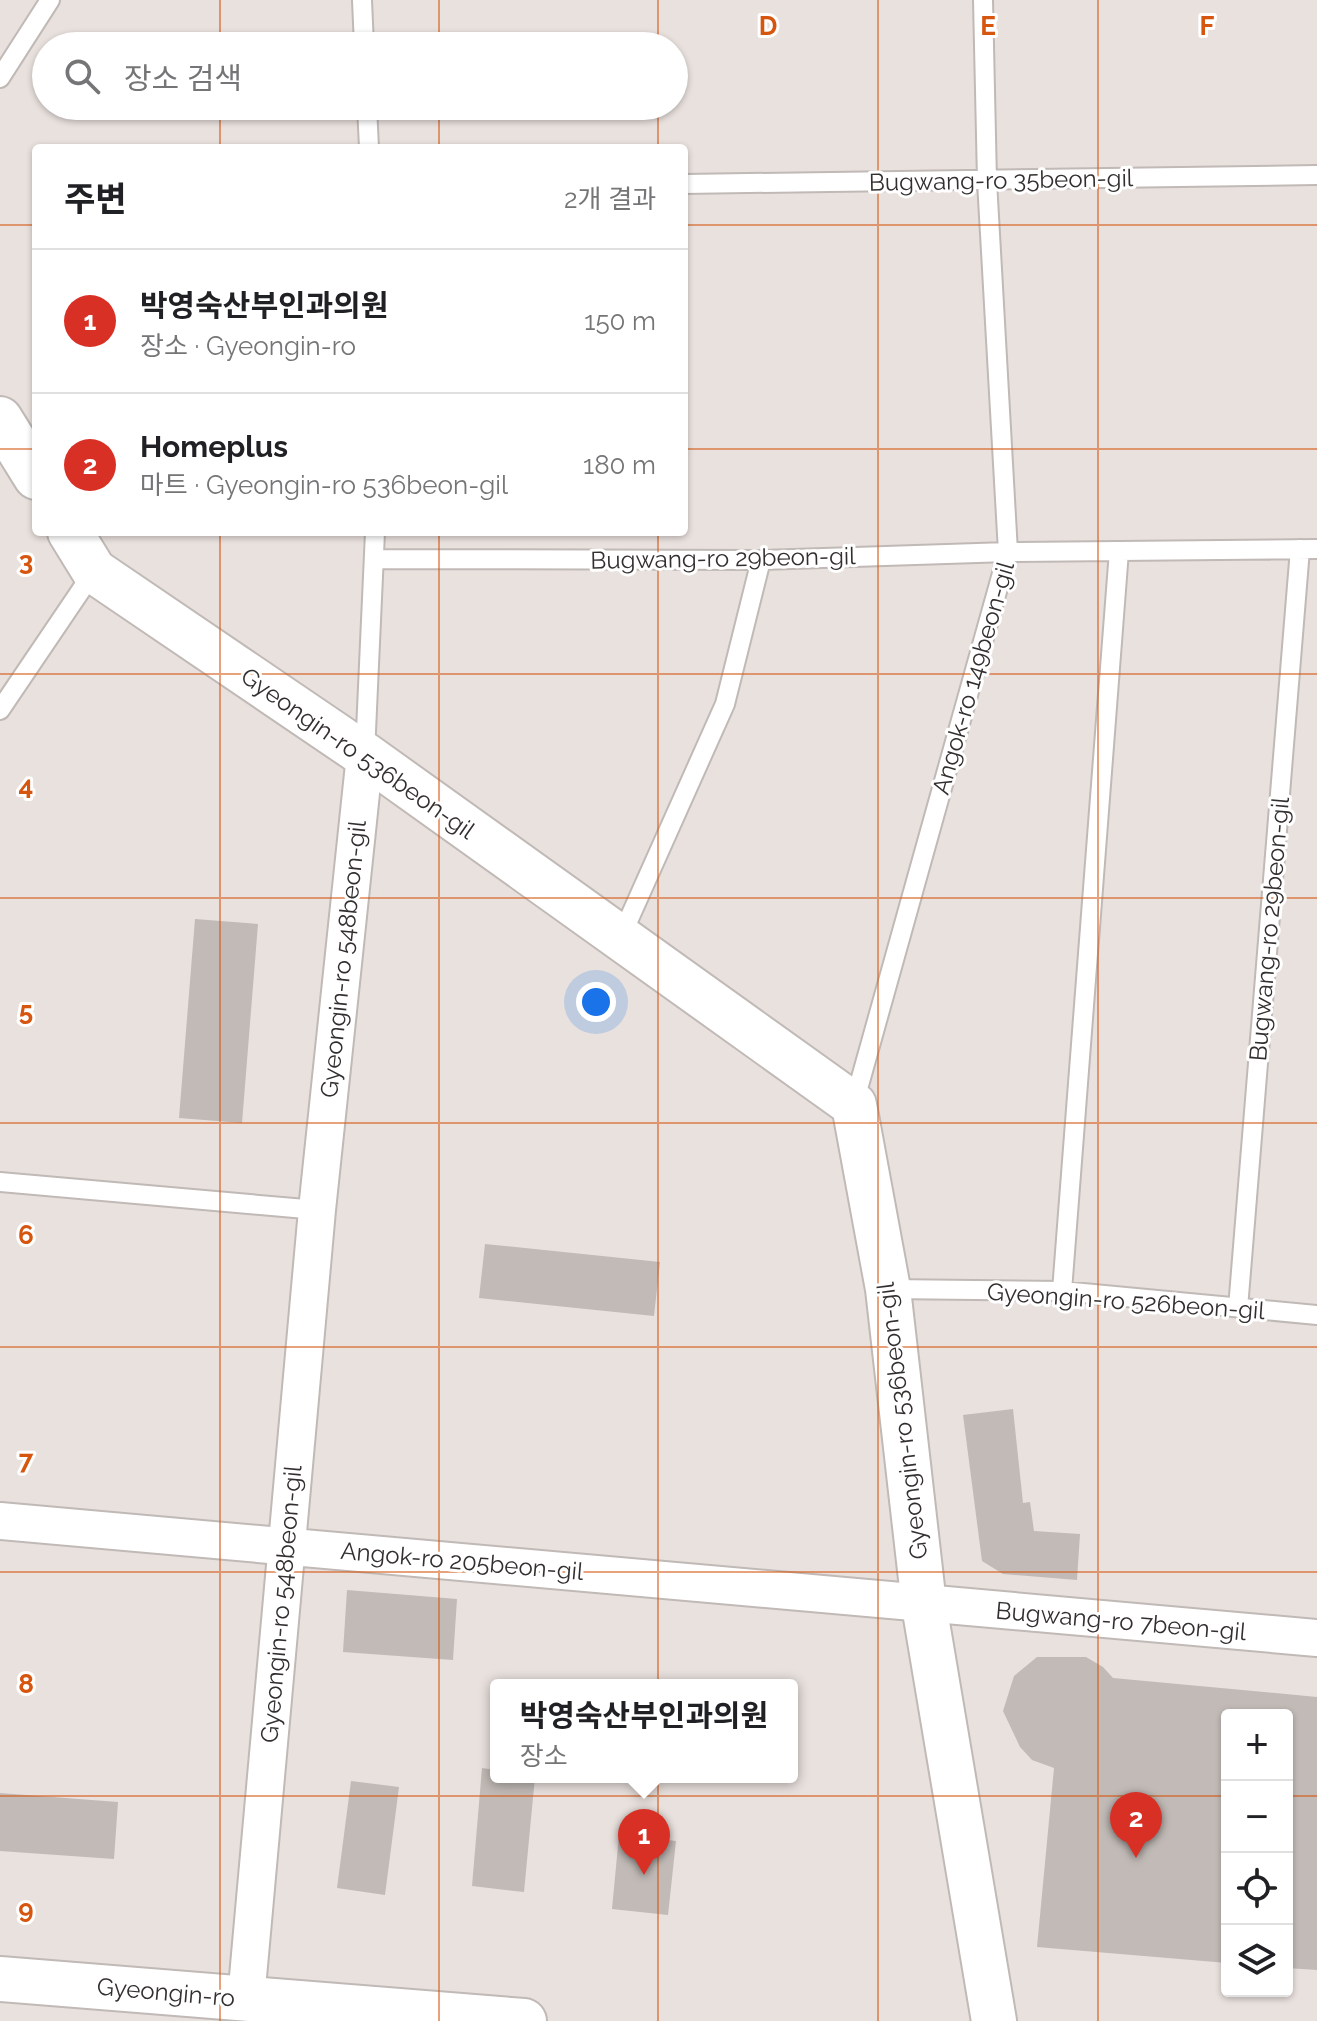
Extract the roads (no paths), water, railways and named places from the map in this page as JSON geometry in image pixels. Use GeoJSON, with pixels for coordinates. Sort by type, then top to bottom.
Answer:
{"type":"FeatureCollection","features":[{"type":"Feature","properties":{"kind":"street"},"geometry":{"type":"LineString","coordinates":[[0,419],[32,471]]}},
{"type":"Feature","properties":{"kind":"street","name":"Gyeongin-ro 536beon-gil"},"geometry":{"type":"LineString","coordinates":[[72,536],[94,571],[365,755],[854,1105],[888,1289],[924,1605],[994,2021]]}},
{"type":"Feature","properties":{"kind":"street","name":"Gyeongin-ro 548beon-gil"},"geometry":{"type":"LineString","coordinates":[[246,1999],[285,1544],[365,755]]}},
{"type":"Feature","properties":{"kind":"street","name":"Angok-ro 205beon-gil"},"geometry":{"type":"LineString","coordinates":[[0,1521],[285,1544],[924,1605]]}},
{"type":"Feature","properties":{"kind":"street","name":"Bugwang-ro 7beon-gil"},"geometry":{"type":"LineString","coordinates":[[924,1605],[1317,1638]]}},
{"type":"Feature","properties":{"kind":"street","name":"Gyeongin-ro"},"geometry":{"type":"LineString","coordinates":[[0,1979],[173,2000],[246,1999],[524,2021]]}},
{"type":"Feature","properties":{"kind":"lane"},"geometry":{"type":"LineString","coordinates":[[0,78],[50,0]]}},
{"type":"Feature","properties":{"kind":"lane"},"geometry":{"type":"LineString","coordinates":[[362,0],[363,32]]}},
{"type":"Feature","properties":{"kind":"lane","name":"Angok-ro 149beon-gil"},"geometry":{"type":"LineString","coordinates":[[854,1105],[1008,552],[987,181],[983,0]]}},
{"type":"Feature","properties":{"kind":"lane"},"geometry":{"type":"LineString","coordinates":[[368,120],[369,144]]}},
{"type":"Feature","properties":{"kind":"lane","name":"Bugwang-ro 35beon-gil"},"geometry":{"type":"LineString","coordinates":[[688,184],[1317,175]]}},
{"type":"Feature","properties":{"kind":"lane"},"geometry":{"type":"LineString","coordinates":[[365,755],[375,536]]}},
{"type":"Feature","properties":{"kind":"lane","name":"Bugwang-ro 29beon-gil"},"geometry":{"type":"LineString","coordinates":[[375,559],[761,560],[1008,552],[1308,549],[1238,1308]]}},
{"type":"Feature","properties":{"kind":"lane"},"geometry":{"type":"LineString","coordinates":[[1062,1291],[1119,551]]}},
{"type":"Feature","properties":{"kind":"lane"},"geometry":{"type":"LineString","coordinates":[[620,940],[725,704],[761,560]]}},
{"type":"Feature","properties":{"kind":"lane"},"geometry":{"type":"LineString","coordinates":[[0,710],[94,571]]}},
{"type":"Feature","properties":{"kind":"lane"},"geometry":{"type":"LineString","coordinates":[[0,1182],[317,1210]]}},
{"type":"Feature","properties":{"kind":"lane","name":"Gyeongin-ro 526beon-gil"},"geometry":{"type":"LineString","coordinates":[[888,1289],[1062,1291],[1317,1315]]}},
{"type":"Feature","properties":{"kind":"place","name":"Homeplus"},"geometry":{"type":"Point","coordinates":[1136,1858]}},
{"type":"Feature","properties":{"kind":"place","name":"박영숙산부인과의원"},"geometry":{"type":"Point","coordinates":[644,1875]}}]}
